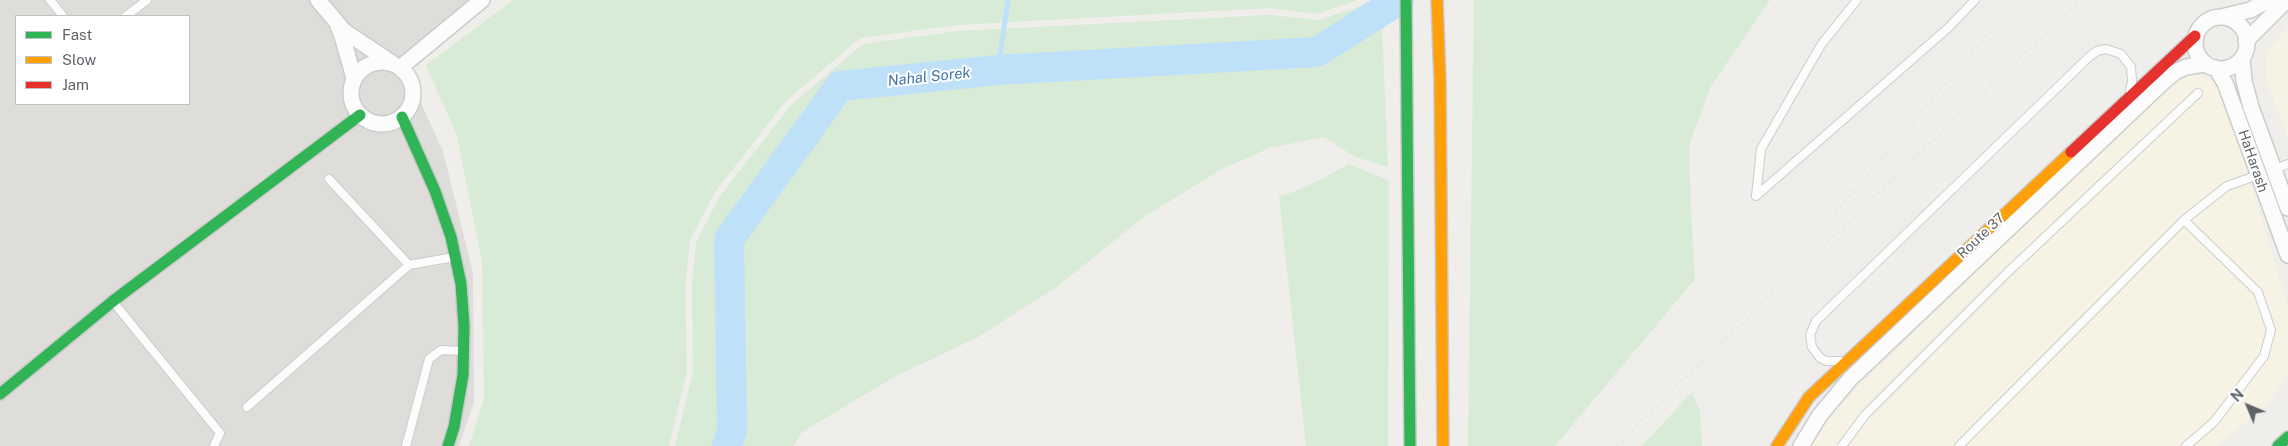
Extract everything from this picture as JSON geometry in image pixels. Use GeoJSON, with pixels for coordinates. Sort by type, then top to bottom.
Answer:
{"type":"FeatureCollection","features":[{"type":"Feature","properties":{"kind":"main road"},"geometry":{"type":"LineString","coordinates":[[1406,0],[1410,446]]}},
{"type":"Feature","properties":{"kind":"main road"},"geometry":{"type":"LineString","coordinates":[[1437,0],[1440,80],[1443,446]]}},
{"type":"Feature","properties":{"kind":"main road","name":"Route 37"},"geometry":{"type":"LineString","coordinates":[[1777,446],[1809,397],[2195,36]]}},
{"type":"Feature","properties":{"kind":"main road"},"geometry":{"type":"LineString","coordinates":[[0,394],[113,301],[360,115]]}},
{"type":"Feature","properties":{"kind":"main road"},"geometry":{"type":"LineString","coordinates":[[402,117],[435,191],[451,237],[461,284],[464,351],[463,375],[454,427],[448,446]]}},
{"type":"Feature","properties":{"kind":"main road"},"geometry":{"type":"LineString","coordinates":[[2278,446],[2288,437]]}},
{"type":"Feature","properties":{"kind":"street"},"geometry":{"type":"LineString","coordinates":[[318,0],[336,23],[352,36],[397,65],[412,82],[413,101],[402,117],[385,124],[367,120],[360,115],[351,99],[354,78],[363,67],[372,62],[397,65],[482,0]]}},
{"type":"Feature","properties":{"kind":"street"},"geometry":{"type":"LineString","coordinates":[[2269,0],[2250,10],[2205,23],[2195,36],[2195,48],[2210,66],[2232,66],[2242,58],[2246,41],[2287,0]]}},
{"type":"Feature","properties":{"kind":"street"},"geometry":{"type":"LineString","coordinates":[[2220,18],[2228,19],[2239,26],[2246,41]]}},
{"type":"Feature","properties":{"kind":"street"},"geometry":{"type":"LineString","coordinates":[[336,23],[342,36],[354,78]]}},
{"type":"Feature","properties":{"kind":"street","name":"HaHarash"},"geometry":{"type":"LineString","coordinates":[[2242,58],[2244,81],[2251,107],[2288,208]]}},
{"type":"Feature","properties":{"kind":"street","name":"HaHarash"},"geometry":{"type":"LineString","coordinates":[[2210,66],[2225,83],[2288,255]]}},
{"type":"Feature","properties":{"kind":"street","name":"Route 37"},"geometry":{"type":"LineString","coordinates":[[1801,446],[1820,416],[1850,379],[2161,84],[2181,69],[2210,66]]}},
{"type":"Feature","properties":{"kind":"lane"},"geometry":{"type":"LineString","coordinates":[[50,0],[62,15]]}},
{"type":"Feature","properties":{"kind":"lane"},"geometry":{"type":"LineString","coordinates":[[127,15],[147,0]]}},
{"type":"Feature","properties":{"kind":"lane"},"geometry":{"type":"LineString","coordinates":[[1857,0],[1821,45],[1762,149],[1756,196],[1948,28],[1975,0]]}},
{"type":"Feature","properties":{"kind":"lane"},"geometry":{"type":"LineString","coordinates":[[1849,359],[1834,362],[1820,358],[1810,342],[1811,328],[1816,321],[2097,51],[2106,49],[2117,51],[2130,63],[2132,81],[2127,99]]}},
{"type":"Feature","properties":{"kind":"lane"},"geometry":{"type":"LineString","coordinates":[[1842,446],[1865,415],[2008,272],[2198,93]]}},
{"type":"Feature","properties":{"kind":"lane"},"geometry":{"type":"LineString","coordinates":[[1959,446],[2184,220],[2226,186],[2288,164]]}},
{"type":"Feature","properties":{"kind":"lane"},"geometry":{"type":"LineString","coordinates":[[328,179],[409,265]]}},
{"type":"Feature","properties":{"kind":"lane"},"geometry":{"type":"LineString","coordinates":[[2184,220],[2258,292],[2271,330],[2264,356],[2214,422],[2186,446]]}},
{"type":"Feature","properties":{"kind":"lane"},"geometry":{"type":"LineString","coordinates":[[247,407],[409,265],[455,257]]}},
{"type":"Feature","properties":{"kind":"lane"},"geometry":{"type":"LineString","coordinates":[[113,301],[220,433],[214,446]]}},
{"type":"Feature","properties":{"kind":"lane"},"geometry":{"type":"LineString","coordinates":[[406,446],[429,359],[441,350],[464,351]]}},
{"type":"Feature","properties":{"kind":"shaded area"},"geometry":{"type":"Polygon","coordinates":[[[0,0],[489,0],[404,66],[443,151],[473,273],[474,402],[459,446],[0,446],[0,0]]]}},
{"type":"Feature","properties":{"kind":"shaded area"},"geometry":{"type":"Polygon","coordinates":[[[2288,27],[2288,138],[2267,82],[2266,53],[2288,27]]]}},
{"type":"Feature","properties":{"kind":"shaded area"},"geometry":{"type":"Polygon","coordinates":[[[2193,73],[2214,82],[2226,100],[2288,307],[2288,373],[2270,401],[2218,446],[1803,446],[1805,440],[2173,77],[2193,73]]]}},
{"type":"Feature","properties":{"kind":"green space"},"geometry":{"type":"Polygon","coordinates":[[[513,0],[1358,0],[1317,14],[1270,8],[957,25],[860,38],[786,101],[715,192],[690,240],[685,286],[687,371],[669,446],[469,446],[484,398],[482,262],[457,136],[426,65],[513,0]]]}},
{"type":"Feature","properties":{"kind":"green space"},"geometry":{"type":"Polygon","coordinates":[[[1381,0],[1388,167],[1355,157],[1324,137],[1269,148],[1218,171],[1141,219],[1058,286],[978,337],[894,377],[802,432],[793,446],[675,446],[693,372],[692,286],[696,242],[720,196],[791,105],[863,44],[958,31],[1270,15],[1318,20],[1381,0]]]}},
{"type":"Feature","properties":{"kind":"green space"},"geometry":{"type":"Polygon","coordinates":[[[1474,0],[1770,0],[1711,86],[1689,145],[1695,279],[1555,446],[1468,446],[1474,0]]]}},
{"type":"Feature","properties":{"kind":"green space"},"geometry":{"type":"Polygon","coordinates":[[[1349,164],[1389,181],[1388,446],[1306,446],[1279,196],[1320,180],[1349,164]]]}},
{"type":"Feature","properties":{"kind":"green space"},"geometry":{"type":"Polygon","coordinates":[[[1692,392],[1700,412],[1702,446],[1642,446],[1692,392]]]}},
{"type":"Feature","properties":{"kind":"waterway"},"geometry":{"type":"LineString","coordinates":[[998,70],[1008,0]]}},
{"type":"Feature","properties":{"kind":"waterway","name":"Nahal Sorek"},"geometry":{"type":"LineString","coordinates":[[727,446],[732,430],[729,239],[840,86],[998,70],[1317,52],[1399,0]]}},
{"type":"Feature","properties":{"kind":"railway"},"geometry":{"type":"LineString","coordinates":[[1831,218],[2018,0]]}},
{"type":"Feature","properties":{"kind":"railway"},"geometry":{"type":"LineString","coordinates":[[1617,446],[1661,401],[2080,0]]}},
{"type":"Feature","properties":{"kind":"traffic: fast"},"geometry":{"type":"LineString","coordinates":[[1406,0],[1410,446]]}},
{"type":"Feature","properties":{"kind":"traffic: fast"},"geometry":{"type":"LineString","coordinates":[[0,394],[113,301],[360,115]]}},
{"type":"Feature","properties":{"kind":"traffic: fast"},"geometry":{"type":"LineString","coordinates":[[402,117],[435,191],[451,237],[461,284],[464,326],[463,375],[454,427],[448,446]]}},
{"type":"Feature","properties":{"kind":"traffic: fast"},"geometry":{"type":"LineString","coordinates":[[2278,446],[2288,437]]}},
{"type":"Feature","properties":{"kind":"traffic: slow"},"geometry":{"type":"LineString","coordinates":[[1437,0],[1440,80],[1443,446]]}},
{"type":"Feature","properties":{"kind":"traffic: slow"},"geometry":{"type":"LineString","coordinates":[[1777,446],[1809,397],[2071,152]]}},
{"type":"Feature","properties":{"kind":"traffic: jam"},"geometry":{"type":"LineString","coordinates":[[2071,152],[2195,36]]}}]}
